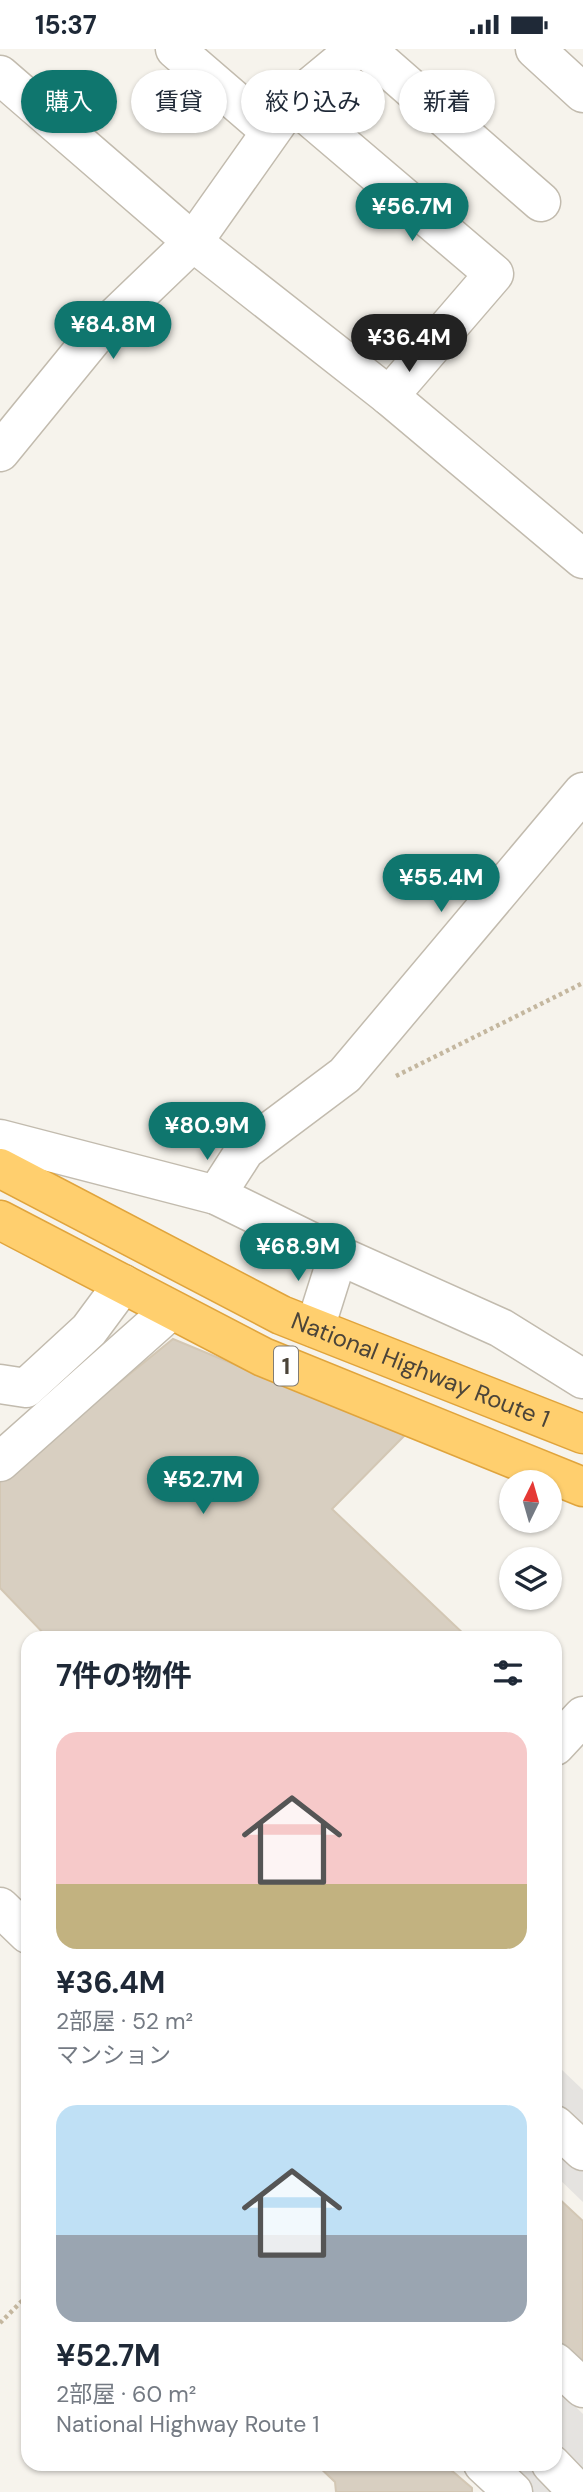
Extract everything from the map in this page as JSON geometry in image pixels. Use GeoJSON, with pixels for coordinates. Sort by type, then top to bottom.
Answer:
{"type":"FeatureCollection","features":[{"type":"Feature","properties":{"kind":"highway","name":"National Highway Route 1"},"geometry":{"type":"LineString","coordinates":[[0,1168],[281,1315],[583,1434]]}},
{"type":"Feature","properties":{"kind":"highway","name":"National Highway Route 1"},"geometry":{"type":"LineString","coordinates":[[0,1220],[263,1357],[583,1486]]}},
{"type":"Feature","properties":{"kind":"street"},"geometry":{"type":"LineString","coordinates":[[176,49],[241,91]]}},
{"type":"Feature","properties":{"kind":"street"},"geometry":{"type":"LineString","coordinates":[[333,70],[356,49]]}},
{"type":"Feature","properties":{"kind":"street"},"geometry":{"type":"LineString","coordinates":[[366,49],[541,202]]}},
{"type":"Feature","properties":{"kind":"street"},"geometry":{"type":"LineString","coordinates":[[535,49],[583,93]]}},
{"type":"Feature","properties":{"kind":"street"},"geometry":{"type":"LineString","coordinates":[[0,75],[194,241],[389,396],[583,559]]}},
{"type":"Feature","properties":{"kind":"street"},"geometry":{"type":"LineString","coordinates":[[0,452],[93,338],[194,241],[270,133]]}},
{"type":"Feature","properties":{"kind":"street"},"geometry":{"type":"LineString","coordinates":[[303,133],[494,274],[389,396]]}},
{"type":"Feature","properties":{"kind":"street"},"geometry":{"type":"LineString","coordinates":[[216,1195],[245,1150],[345,1075],[583,792]]}},
{"type":"Feature","properties":{"kind":"street"},"geometry":{"type":"LineString","coordinates":[[0,1139],[216,1195],[338,1255],[501,1328],[583,1380]]}},
{"type":"Feature","properties":{"kind":"street"},"geometry":{"type":"LineString","coordinates":[[315,1328],[338,1255]]}},
{"type":"Feature","properties":{"kind":"street"},"geometry":{"type":"LineString","coordinates":[[9,1394],[89,1330],[123,1284]]}},
{"type":"Feature","properties":{"kind":"street"},"geometry":{"type":"LineString","coordinates":[[0,1462],[171,1310]]}},
{"type":"Feature","properties":{"kind":"street"},"geometry":{"type":"LineString","coordinates":[[9,1394],[61,1408]]}},
{"type":"Feature","properties":{"kind":"street"},"geometry":{"type":"LineString","coordinates":[[562,1738],[583,1716]]}},
{"type":"Feature","properties":{"kind":"street"},"geometry":{"type":"LineString","coordinates":[[0,1907],[21,1927]]}},
{"type":"Feature","properties":{"kind":"street"},"geometry":{"type":"LineString","coordinates":[[562,2132],[583,2151]]}},
{"type":"Feature","properties":{"kind":"street"},"geometry":{"type":"LineString","coordinates":[[562,2368],[583,2388]]}},
{"type":"Feature","properties":{"kind":"street"},"geometry":{"type":"LineString","coordinates":[[490,2471],[513,2492]]}},
{"type":"Feature","properties":{"kind":"street"},"geometry":{"type":"LineString","coordinates":[[558,2471],[578,2492]]}},
{"type":"Feature","properties":{"kind":"path"},"geometry":{"type":"LineString","coordinates":[[391,1079],[583,983]]}},
{"type":"Feature","properties":{"kind":"path"},"geometry":{"type":"LineString","coordinates":[[0,2323],[21,2302]]}},
{"type":"Feature","properties":{"kind":"shaded area"},"geometry":{"type":"Polygon","coordinates":[[[562,2070],[583,2090],[583,2202],[562,2182],[562,2070]]]}},
{"type":"Feature","properties":{"kind":"shaded area"},"geometry":{"type":"Polygon","coordinates":[[[562,2394],[583,2414],[583,2480],[562,2459],[562,2394]]]}},
{"type":"Feature","properties":{"kind":"shaded area"},"geometry":{"type":"Polygon","coordinates":[[[505,2471],[553,2471],[575,2492],[526,2492],[505,2471]]]}},
{"type":"Feature","properties":{"kind":"building"},"geometry":{"type":"Polygon","coordinates":[[[173,1339],[405,1435],[332,1509],[461,1631],[41,1631],[0,1588],[0,1479],[173,1339]]]}},
{"type":"Feature","properties":{"kind":"building"},"geometry":{"type":"Polygon","coordinates":[[[562,2202],[583,2221],[583,2372],[562,2352],[562,2202]]]}},
{"type":"Feature","properties":{"kind":"building"},"geometry":{"type":"Polygon","coordinates":[[[323,2471],[452,2471],[472,2488],[472,2492],[336,2492],[335,2482],[323,2471]]]}}]}
